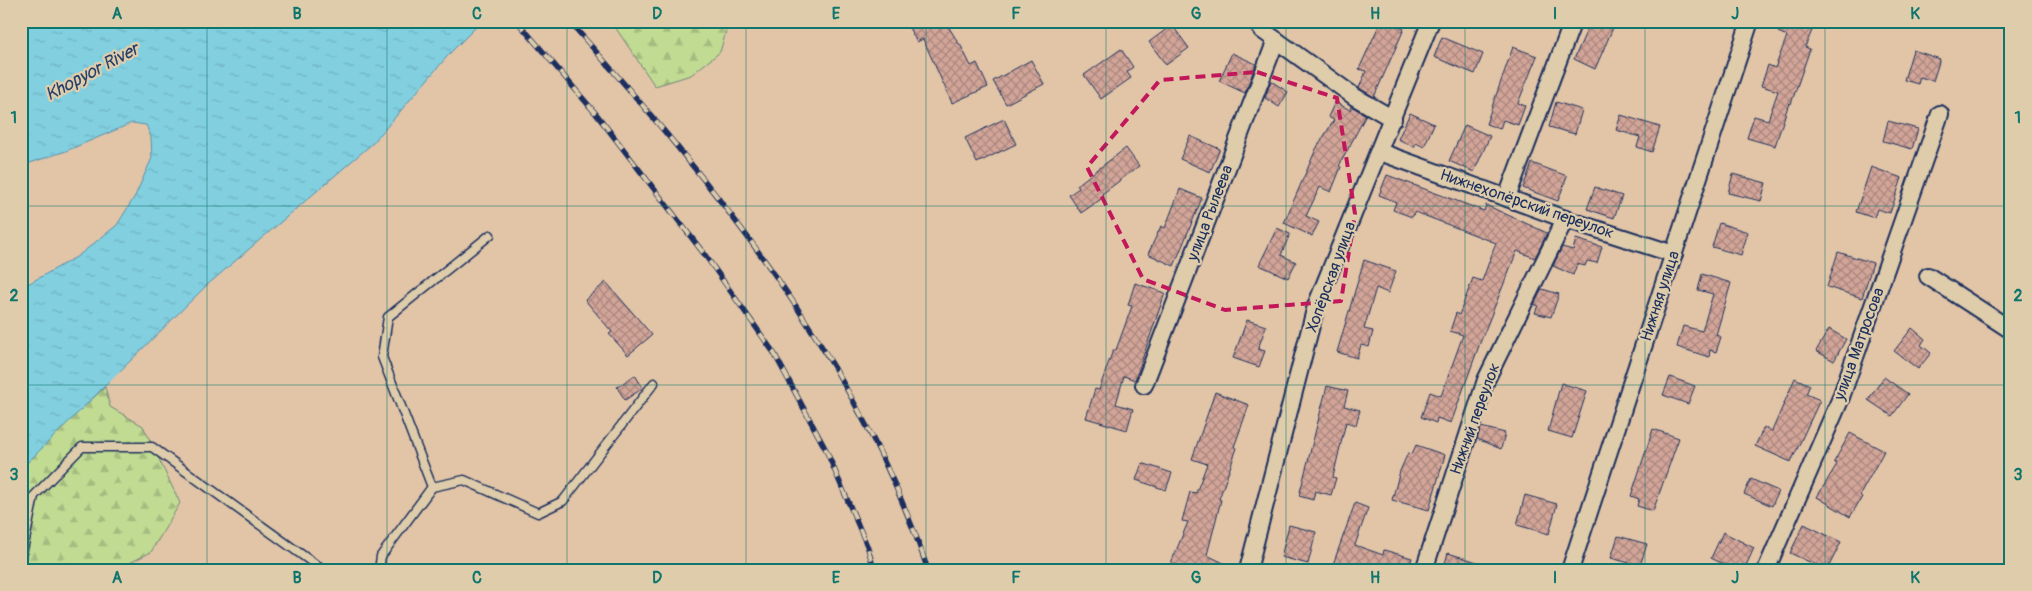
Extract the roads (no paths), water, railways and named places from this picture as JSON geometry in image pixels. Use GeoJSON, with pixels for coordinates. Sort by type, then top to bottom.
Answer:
{"type":"FeatureCollection","features":[{"type":"Feature","properties":{"kind":"street"},"geometry":{"type":"LineString","coordinates":[[1256,21],[1262,30],[1356,97],[1393,119]]}},
{"type":"Feature","properties":{"kind":"street","name":"Хопёрская улица"},"geometry":{"type":"LineString","coordinates":[[1248,570],[1316,306],[1380,152],[1431,21]]}},
{"type":"Feature","properties":{"kind":"street"},"geometry":{"type":"LineString","coordinates":[[1507,197],[1574,21]]}},
{"type":"Feature","properties":{"kind":"street","name":"Нижняя улица"},"geometry":{"type":"LineString","coordinates":[[1570,570],[1750,21]]}},
{"type":"Feature","properties":{"kind":"street","name":"улица Рылеева"},"geometry":{"type":"LineString","coordinates":[[1144,385],[1276,40]]}},
{"type":"Feature","properties":{"kind":"street","name":"улица Матросова"},"geometry":{"type":"LineString","coordinates":[[1766,570],[1840,400],[1940,114]]}},
{"type":"Feature","properties":{"kind":"street","name":"Нижнехопёрский переулок"},"geometry":{"type":"LineString","coordinates":[[1380,152],[1565,219],[1674,254]]}},
{"type":"Feature","properties":{"kind":"street","name":"Нижний переулок"},"geometry":{"type":"LineString","coordinates":[[1424,570],[1486,380],[1565,219]]}},
{"type":"Feature","properties":{"kind":"street"},"geometry":{"type":"LineString","coordinates":[[1928,276],[2011,330]]}},
{"type":"Feature","properties":{"kind":"lane"},"geometry":{"type":"LineString","coordinates":[[432,487],[382,357],[388,316],[490,235]]}},
{"type":"Feature","properties":{"kind":"lane"},"geometry":{"type":"LineString","coordinates":[[378,570],[381,556],[432,487],[464,480],[538,513],[564,501],[654,383]]}},
{"type":"Feature","properties":{"kind":"lane"},"geometry":{"type":"LineString","coordinates":[[21,560],[34,496],[82,447],[152,447],[323,570]]}},
{"type":"Feature","properties":{"kind":"water","name":"Khopyor River"},"geometry":{"type":"Polygon","coordinates":[[[31,21],[482,21],[451,52],[373,143],[206,286],[21,469],[21,288],[78,256],[117,225],[135,196],[152,158],[151,137],[146,125],[132,123],[66,151],[21,166],[21,26],[31,21]]]}},
{"type":"Feature","properties":{"kind":"railway"},"geometry":{"type":"LineString","coordinates":[[517,21],[597,115],[705,255],[774,353],[826,450],[868,548],[874,570]]}},
{"type":"Feature","properties":{"kind":"railway"},"geometry":{"type":"LineString","coordinates":[[569,21],[677,146],[728,211],[777,278],[822,346],[862,418],[898,492],[928,570]]}}]}
